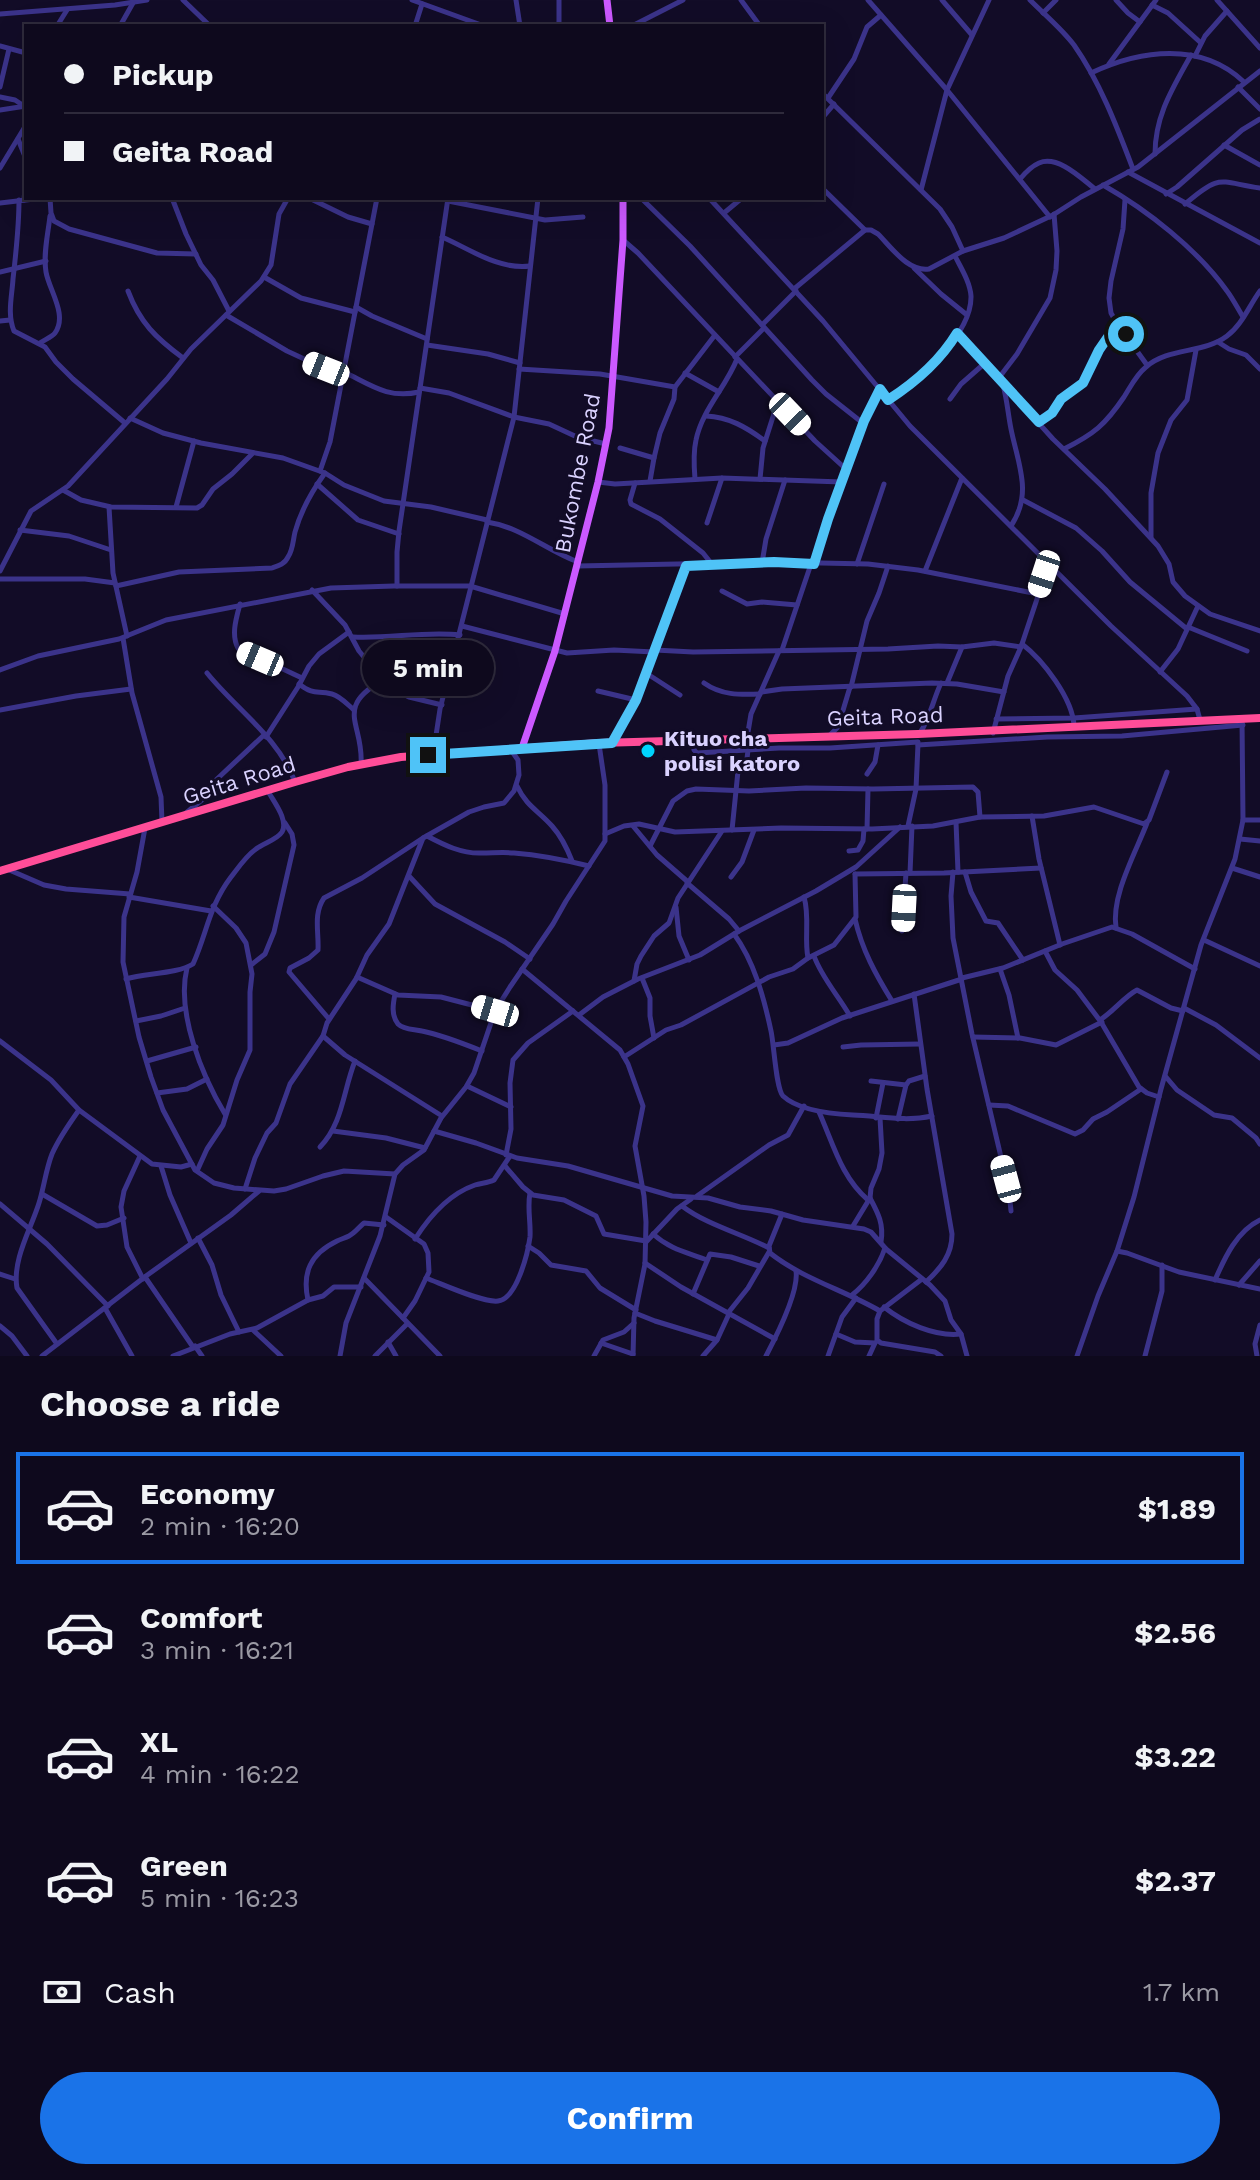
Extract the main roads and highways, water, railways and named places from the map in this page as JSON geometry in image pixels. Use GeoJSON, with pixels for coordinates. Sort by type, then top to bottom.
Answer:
{"type":"FeatureCollection","features":[{"type":"Feature","properties":{"kind":"highway","name":"Geita Road"},"geometry":{"type":"LineString","coordinates":[[4,870],[295,782],[401,757],[599,743],[829,737],[918,739],[993,735],[1074,722],[1242,722],[1260,718]]}},
{"type":"Feature","properties":{"kind":"main road"},"geometry":{"type":"LineString","coordinates":[[607,0],[610,24]]}},
{"type":"Feature","properties":{"kind":"main road","name":"Bukombe Road"},"geometry":{"type":"LineString","coordinates":[[522,748],[555,651],[606,444],[614,376],[623,200]]}},
{"type":"Feature","properties":{"kind":"place","name":"Kituo cha polisi katoro"},"geometry":{"type":"Point","coordinates":[648,751]}}]}
